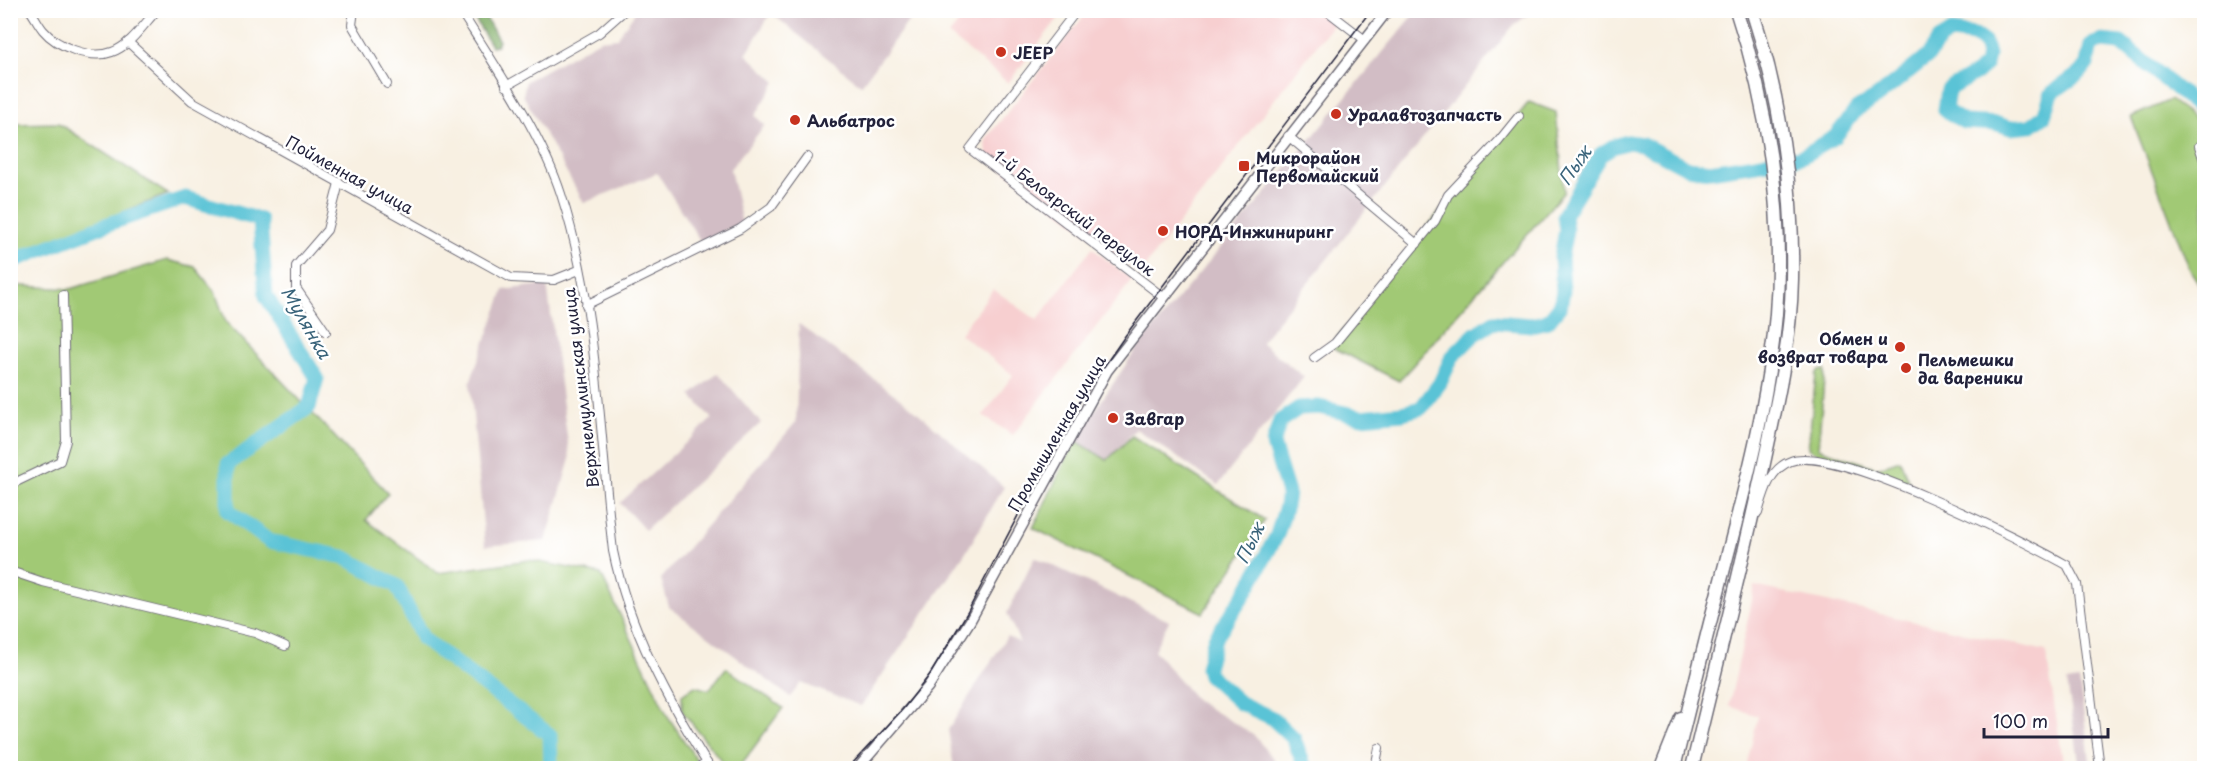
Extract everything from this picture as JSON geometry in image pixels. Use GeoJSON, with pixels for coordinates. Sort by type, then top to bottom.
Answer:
{"type":"FeatureCollection","features":[{"type":"Feature","properties":{"kind":"main road"},"geometry":{"type":"LineString","coordinates":[[1674,768],[1761,413],[1772,348],[1778,280],[1774,194],[1767,138],[1753,70],[1736,10]]}},
{"type":"Feature","properties":{"kind":"main road"},"geometry":{"type":"LineString","coordinates":[[1694,768],[1704,716],[1745,552],[1785,350],[1792,280],[1788,192],[1781,137],[1773,88],[1752,10]]}},
{"type":"Feature","properties":{"kind":"main road"},"geometry":{"type":"LineString","coordinates":[[1661,768],[1677,731],[1700,660]]}},
{"type":"Feature","properties":{"kind":"street"},"geometry":{"type":"LineString","coordinates":[[30,10],[44,32],[62,45],[90,54],[112,52],[128,42],[156,10]]}},
{"type":"Feature","properties":{"kind":"street"},"geometry":{"type":"LineString","coordinates":[[354,10],[352,25],[387,84]]}},
{"type":"Feature","properties":{"kind":"street","name":"Верхнемуллинская улица"},"geometry":{"type":"LineString","coordinates":[[460,10],[506,86],[556,181],[586,306],[613,551],[621,588],[679,719],[708,766]]}},
{"type":"Feature","properties":{"kind":"street"},"geometry":{"type":"LineString","coordinates":[[506,86],[599,33],[625,10]]}},
{"type":"Feature","properties":{"kind":"street","name":"1-й Белоярский переулок"},"geometry":{"type":"LineString","coordinates":[[1077,10],[970,149],[1163,297]]}},
{"type":"Feature","properties":{"kind":"street"},"geometry":{"type":"LineString","coordinates":[[1326,10],[1365,40]]}},
{"type":"Feature","properties":{"kind":"street","name":"Промышленная улица"},"geometry":{"type":"LineString","coordinates":[[858,768],[928,687],[970,621],[1107,371],[1388,10]]}},
{"type":"Feature","properties":{"kind":"street","name":"Пойменная улица"},"geometry":{"type":"LineString","coordinates":[[128,42],[192,101],[511,278],[554,280],[579,270]]}},
{"type":"Feature","properties":{"kind":"street"},"geometry":{"type":"LineString","coordinates":[[1314,358],[1335,343],[1435,221],[1448,195],[1519,116]]}},
{"type":"Feature","properties":{"kind":"street"},"geometry":{"type":"LineString","coordinates":[[1288,136],[1417,244]]}},
{"type":"Feature","properties":{"kind":"street"},"geometry":{"type":"LineString","coordinates":[[2199,146],[2205,161]]}},
{"type":"Feature","properties":{"kind":"street"},"geometry":{"type":"LineString","coordinates":[[586,306],[740,229],[763,215],[807,157]]}},
{"type":"Feature","properties":{"kind":"street"},"geometry":{"type":"LineString","coordinates":[[326,332],[296,288],[297,266],[327,230],[339,183]]}},
{"type":"Feature","properties":{"kind":"street"},"geometry":{"type":"LineString","coordinates":[[10,488],[12,484],[60,461],[66,441],[63,296]]}},
{"type":"Feature","properties":{"kind":"street"},"geometry":{"type":"LineString","coordinates":[[1745,552],[1767,486],[1775,472],[1792,460],[1806,457],[1827,460],[1914,491],[2057,559],[2072,570],[2077,584],[2100,768]]}},
{"type":"Feature","properties":{"kind":"street"},"geometry":{"type":"LineString","coordinates":[[10,571],[43,582],[255,633],[285,646]]}},
{"type":"Feature","properties":{"kind":"street"},"geometry":{"type":"LineString","coordinates":[[1375,768],[1379,748]]}},
{"type":"Feature","properties":{"kind":"street"},"geometry":{"type":"LineString","coordinates":[[698,768],[708,766]]}},
{"type":"Feature","properties":{"kind":"shaded area"},"geometry":{"type":"Polygon","coordinates":[[[636,11],[916,11],[861,85],[771,13],[746,54],[776,82],[755,116],[765,125],[730,169],[742,223],[701,242],[657,173],[584,203],[523,95],[526,81],[600,40],[617,38],[636,11]]]}},
{"type":"Feature","properties":{"kind":"shaded area","name":"JEEP"},"geometry":{"type":"Polygon","coordinates":[[[968,11],[1064,11],[1008,83],[949,35],[968,11]]]}},
{"type":"Feature","properties":{"kind":"shaded area"},"geometry":{"type":"Polygon","coordinates":[[[1088,11],[1343,11],[1140,273],[987,157],[986,139],[1088,11]]]}},
{"type":"Feature","properties":{"kind":"shaded area"},"geometry":{"type":"Polygon","coordinates":[[[1417,11],[1533,11],[1513,26],[1261,342],[1304,377],[1218,485],[1136,429],[1107,460],[1075,440],[1137,348],[1417,11]]]}},
{"type":"Feature","properties":{"kind":"shaded area"},"geometry":{"type":"Polygon","coordinates":[[[1092,248],[1132,280],[1013,435],[983,416],[1013,375],[960,334],[993,289],[1037,320],[1092,248]]]}},
{"type":"Feature","properties":{"kind":"shaded area"},"geometry":{"type":"Polygon","coordinates":[[[547,284],[570,459],[546,541],[485,546],[470,382],[504,290],[547,284]]]}},
{"type":"Feature","properties":{"kind":"shaded area"},"geometry":{"type":"Polygon","coordinates":[[[799,324],[909,405],[1004,487],[969,547],[861,706],[801,683],[790,697],[669,607],[661,579],[796,422],[799,324]]]}},
{"type":"Feature","properties":{"kind":"shaded area"},"geometry":{"type":"Polygon","coordinates":[[[718,373],[761,423],[645,530],[620,503],[712,419],[691,395],[718,373]]]}},
{"type":"Feature","properties":{"kind":"shaded area"},"geometry":{"type":"Polygon","coordinates":[[[1035,557],[1169,621],[1154,650],[1197,701],[1253,734],[1281,768],[954,768],[948,730],[1007,636],[1020,643],[1007,613],[1035,557]]]}},
{"type":"Feature","properties":{"kind":"shaded area"},"geometry":{"type":"Polygon","coordinates":[[[1755,586],[2046,651],[2064,768],[1746,768],[1758,716],[1729,706],[1755,586]]]}},
{"type":"Feature","properties":{"kind":"shaded area"},"geometry":{"type":"Polygon","coordinates":[[[2079,680],[2091,768],[2080,768],[2067,682],[2079,680]]]}},
{"type":"Feature","properties":{"kind":"green space"},"geometry":{"type":"Polygon","coordinates":[[[470,11],[482,11],[499,41],[497,46],[491,46],[470,11]]]}},
{"type":"Feature","properties":{"kind":"green space"},"geometry":{"type":"Polygon","coordinates":[[[2170,100],[2204,125],[2204,292],[2190,270],[2131,117],[2170,100]]]}},
{"type":"Feature","properties":{"kind":"green space"},"geometry":{"type":"Polygon","coordinates":[[[1529,102],[1556,112],[1564,192],[1399,381],[1330,346],[1529,102]]]}},
{"type":"Feature","properties":{"kind":"green space"},"geometry":{"type":"Polygon","coordinates":[[[58,123],[168,194],[24,252],[11,254],[11,124],[58,123]]]}},
{"type":"Feature","properties":{"kind":"green space"},"geometry":{"type":"Polygon","coordinates":[[[167,260],[195,267],[215,292],[226,322],[388,493],[366,520],[438,573],[529,560],[601,574],[667,715],[702,768],[11,768],[10,285],[70,289],[167,260]]]}},
{"type":"Feature","properties":{"kind":"green space"},"geometry":{"type":"Polygon","coordinates":[[[1825,370],[1818,448],[1877,468],[1900,460],[1909,482],[1819,455],[1808,448],[1816,375],[1818,371],[1825,370]]]}},
{"type":"Feature","properties":{"kind":"green space"},"geometry":{"type":"Polygon","coordinates":[[[1132,436],[1265,520],[1203,613],[1033,528],[1075,440],[1107,460],[1132,436]]]}},
{"type":"Feature","properties":{"kind":"green space"},"geometry":{"type":"Polygon","coordinates":[[[726,668],[783,708],[740,766],[725,768],[682,711],[682,695],[695,686],[709,690],[726,668]]]}},
{"type":"Feature","properties":{"kind":"waterway","name":"Пыж"},"geometry":{"type":"LineString","coordinates":[[1305,768],[1294,739],[1272,718],[1240,703],[1209,675],[1207,668],[1215,638],[1246,592],[1277,535],[1286,506],[1288,493],[1273,444],[1280,421],[1299,408],[1319,407],[1362,417],[1402,413],[1421,408],[1440,383],[1452,357],[1475,334],[1494,322],[1531,325],[1548,321],[1560,306],[1563,291],[1561,257],[1566,230],[1564,215],[1601,154],[1612,147],[1628,142],[1642,144],[1688,168],[1710,171],[1801,157],[1835,137],[1857,109],[1877,97],[1928,56],[1939,40],[1952,32],[1974,35],[1985,43],[1988,55],[1986,64],[1977,73],[1948,90],[1945,110],[1964,122],[1998,124],[2010,128],[2030,126],[2044,116],[2052,93],[2080,73],[2087,64],[2091,45],[2102,41],[2121,43],[2204,112]]}},
{"type":"Feature","properties":{"kind":"waterway","name":"Мулянка"},"geometry":{"type":"LineString","coordinates":[[10,262],[105,225],[185,198],[260,220],[266,296],[317,378],[309,407],[228,464],[228,511],[269,541],[344,557],[397,586],[423,639],[550,735],[551,768]]}},
{"type":"Feature","properties":{"kind":"tram line"},"geometry":{"type":"LineString","coordinates":[[848,768],[903,709],[931,673],[967,613],[1071,414],[1125,336],[1371,10]]}},
{"type":"Feature","properties":{"kind":"place","name":"JEEP"},"geometry":{"type":"Point","coordinates":[1001,52]}},
{"type":"Feature","properties":{"kind":"place","name":"Уралавтозапчасть"},"geometry":{"type":"Point","coordinates":[1336,114]}},
{"type":"Feature","properties":{"kind":"place","name":"Альбатрос"},"geometry":{"type":"Point","coordinates":[795,120]}},
{"type":"Feature","properties":{"kind":"place","name":"Микрорайон Первомайский"},"geometry":{"type":"Point","coordinates":[1244,166]}},
{"type":"Feature","properties":{"kind":"place","name":"НОРД-Инжиниринг"},"geometry":{"type":"Point","coordinates":[1163,231]}},
{"type":"Feature","properties":{"kind":"place","name":"Обмен и возврат товара"},"geometry":{"type":"Point","coordinates":[1900,347]}},
{"type":"Feature","properties":{"kind":"place","name":"Пельмешки да вареники"},"geometry":{"type":"Point","coordinates":[1906,368]}},
{"type":"Feature","properties":{"kind":"place","name":"Завгар"},"geometry":{"type":"Point","coordinates":[1113,418]}}]}
